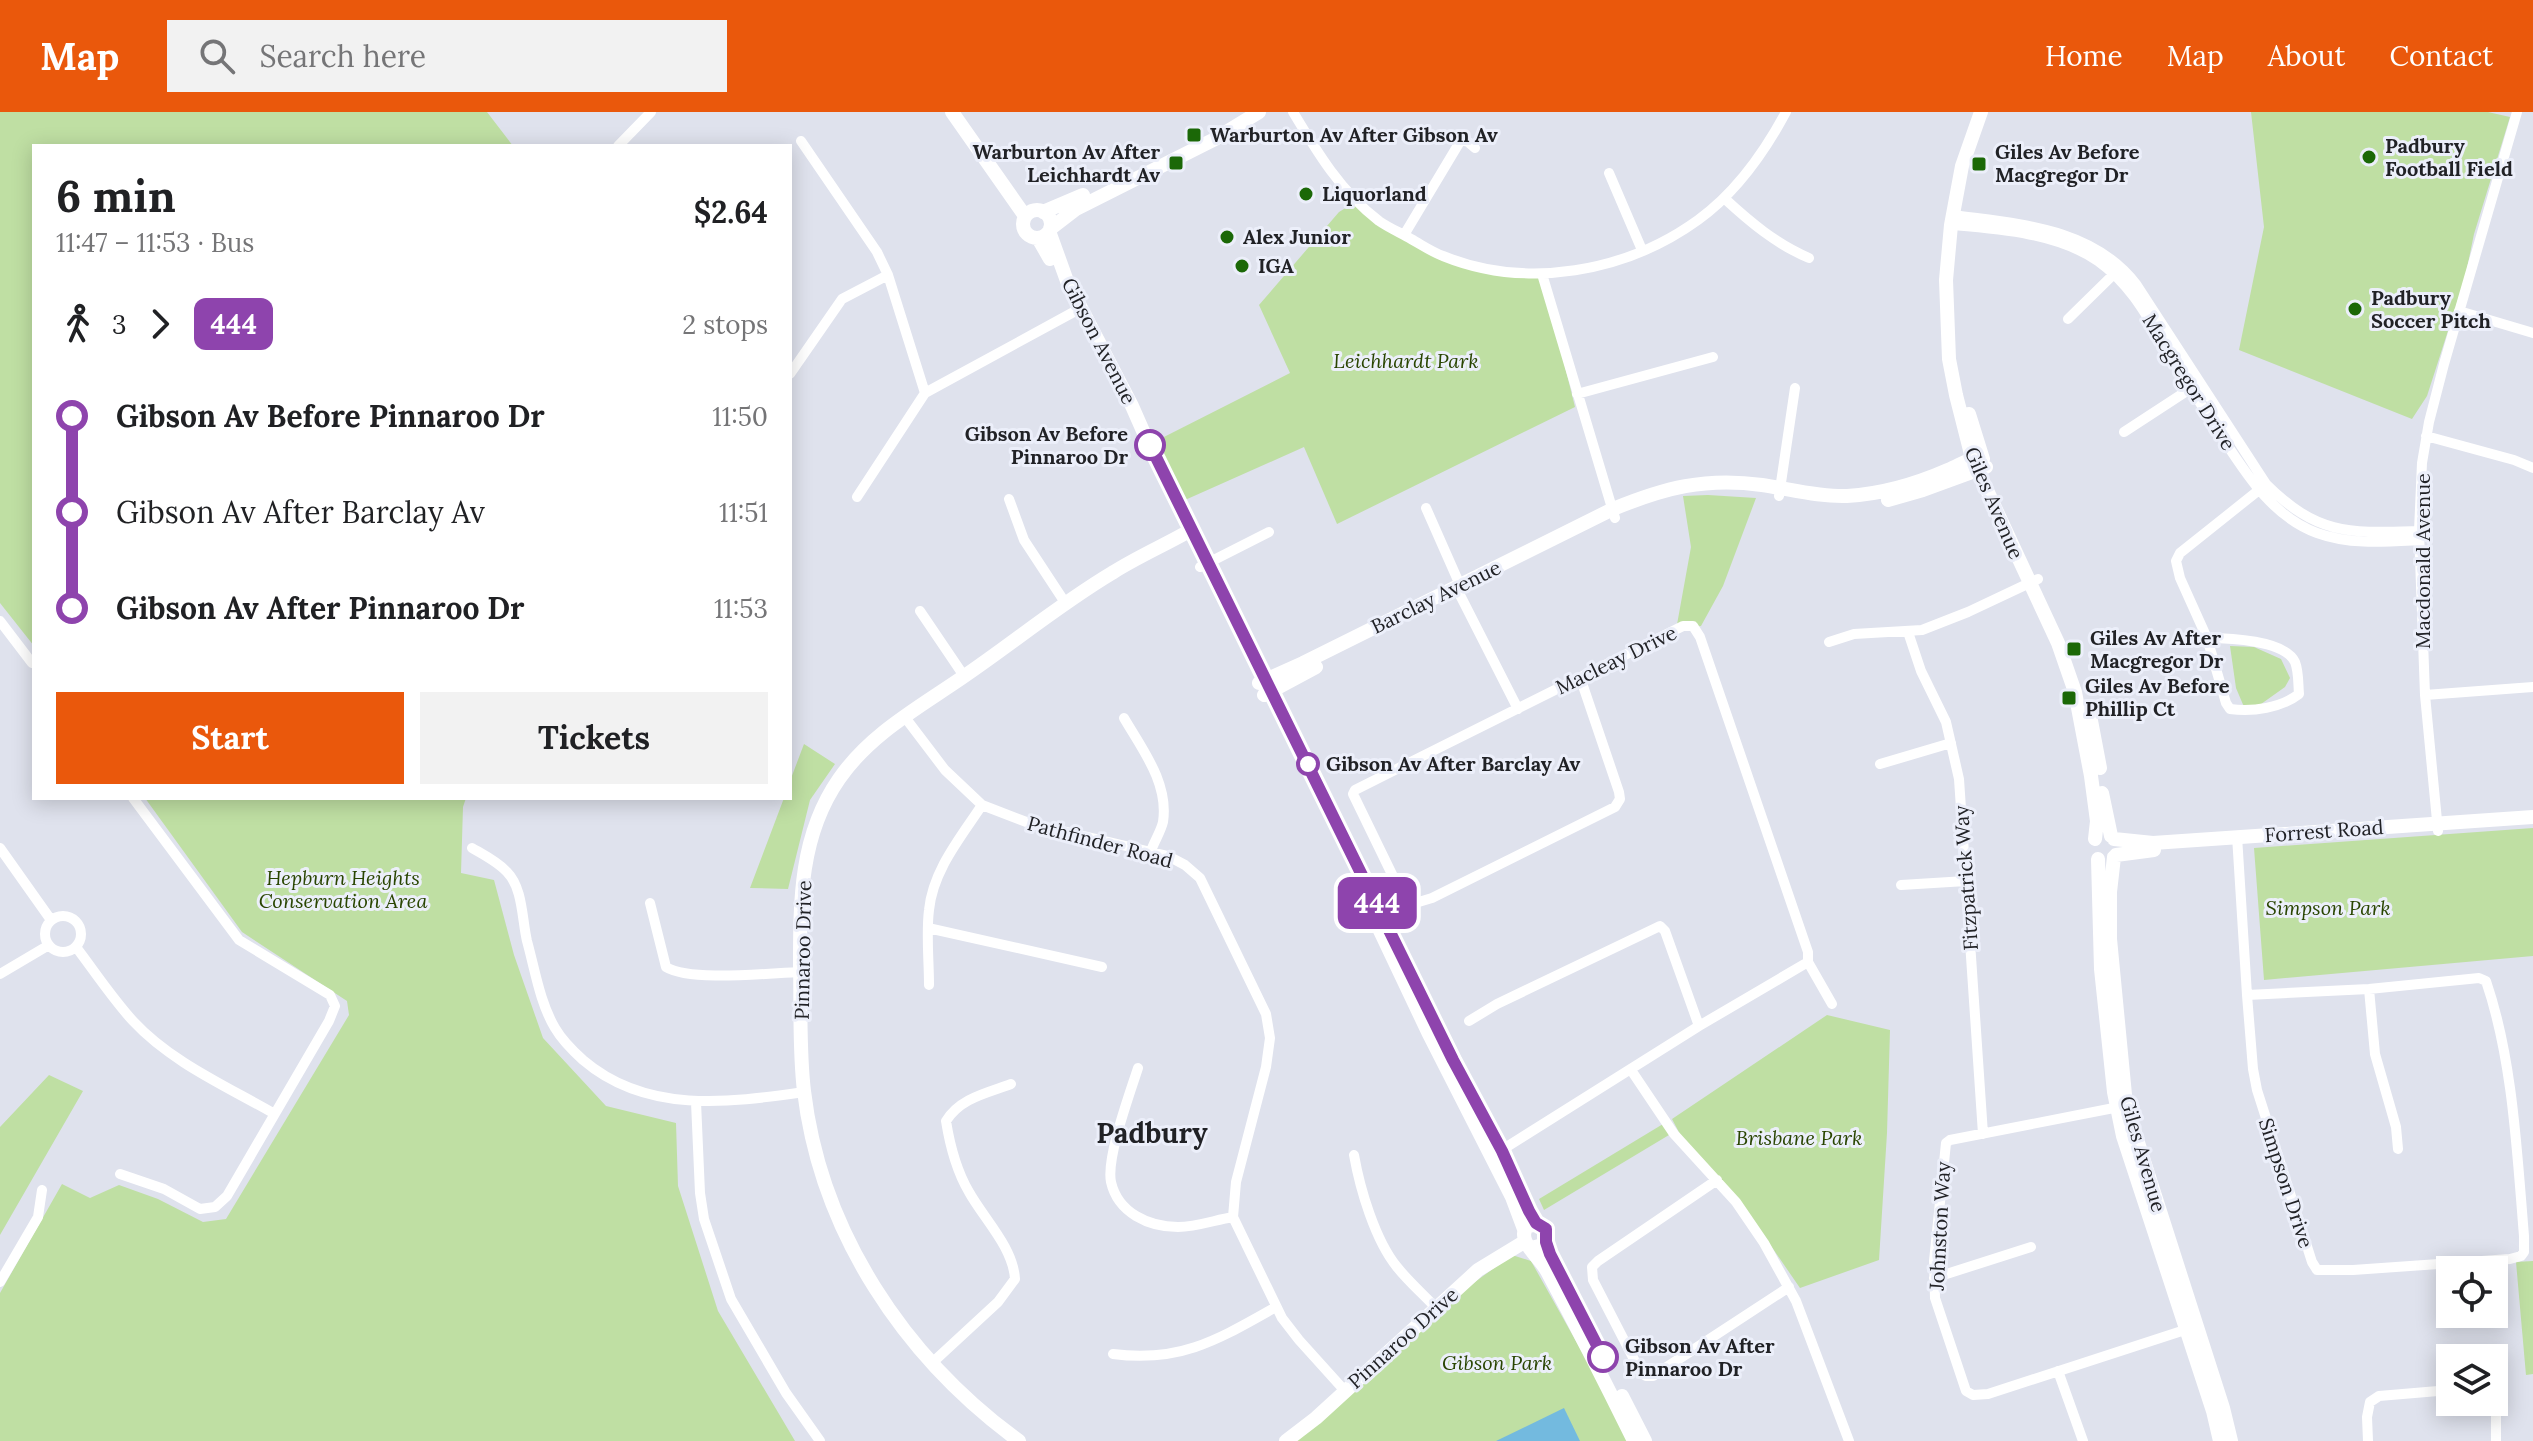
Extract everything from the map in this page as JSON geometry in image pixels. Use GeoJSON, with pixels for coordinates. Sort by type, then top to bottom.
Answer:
{"type":"FeatureCollection","features":[{"type":"Feature","properties":{"kind":"street"},"geometry":{"type":"LineString","coordinates":[[623,144],[651,112]]}},
{"type":"Feature","properties":{"kind":"street"},"geometry":{"type":"LineString","coordinates":[[952,112],[1035,213],[1049,217],[1046,233]]}},
{"type":"Feature","properties":{"kind":"street"},"geometry":{"type":"LineString","coordinates":[[963,112],[1035,213]]}},
{"type":"Feature","properties":{"kind":"street"},"geometry":{"type":"LineString","coordinates":[[1242,112],[1117,179],[1035,213],[1024,229],[1029,236],[1046,233],[1076,209],[1215,139],[1259,112]]}},
{"type":"Feature","properties":{"kind":"street"},"geometry":{"type":"LineString","coordinates":[[1293,112],[1326,166],[1380,222],[1455,260],[1492,269],[1542,274],[1613,262],[1699,219],[1724,198],[1759,158],[1786,112]]}},
{"type":"Feature","properties":{"kind":"street","name":"Giles Avenue"},"geometry":{"type":"LineString","coordinates":[[1981,112],[1962,166],[1946,280],[1947,338],[1956,395],[1979,462],[2033,581],[2077,701],[2097,821],[2095,839]]}},
{"type":"Feature","properties":{"kind":"street","name":"Giles Avenue"},"geometry":{"type":"LineString","coordinates":[[1956,220],[1974,152],[1990,112]]}},
{"type":"Feature","properties":{"kind":"street","name":"Macdonald Avenue"},"geometry":{"type":"LineString","coordinates":[[2438,827],[2425,695],[2419,536],[2426,436],[2517,112]]}},
{"type":"Feature","properties":{"kind":"street"},"geometry":{"type":"LineString","coordinates":[[1404,235],[1461,140],[1475,148]]}},
{"type":"Feature","properties":{"kind":"street"},"geometry":{"type":"LineString","coordinates":[[801,141],[877,252],[888,275],[925,393]]}},
{"type":"Feature","properties":{"kind":"street"},"geometry":{"type":"LineString","coordinates":[[1609,173],[1642,250]]}},
{"type":"Feature","properties":{"kind":"street"},"geometry":{"type":"LineString","coordinates":[[1724,198],[1764,232],[1809,258]]}},
{"type":"Feature","properties":{"kind":"street","name":"Macgregor Drive"},"geometry":{"type":"LineString","coordinates":[[1956,220],[2028,226],[2064,234],[2091,245],[2143,293],[2195,385],[2263,487],[2293,509],[2327,527],[2363,533],[2419,536]]}},
{"type":"Feature","properties":{"kind":"street","name":"Gibson Avenue"},"geometry":{"type":"LineString","coordinates":[[1046,233],[1078,310],[1265,687],[1428,1032],[1496,1153],[1541,1261],[1634,1441]]}},
{"type":"Feature","properties":{"kind":"street"},"geometry":{"type":"LineString","coordinates":[[2068,319],[2118,271]]}},
{"type":"Feature","properties":{"kind":"street"},"geometry":{"type":"LineString","coordinates":[[1542,274],[1614,513]]}},
{"type":"Feature","properties":{"kind":"street"},"geometry":{"type":"LineString","coordinates":[[792,371],[842,299],[888,275]]}},
{"type":"Feature","properties":{"kind":"street"},"geometry":{"type":"LineString","coordinates":[[857,497],[925,393],[1078,310]]}},
{"type":"Feature","properties":{"kind":"street"},"geometry":{"type":"LineString","coordinates":[[2459,311],[2533,333]]}},
{"type":"Feature","properties":{"kind":"street"},"geometry":{"type":"LineString","coordinates":[[1577,394],[1713,357]]}},
{"type":"Feature","properties":{"kind":"street"},"geometry":{"type":"LineString","coordinates":[[2124,432],[2195,385]]}},
{"type":"Feature","properties":{"kind":"street"},"geometry":{"type":"LineString","coordinates":[[1780,492],[1795,388]]}},
{"type":"Feature","properties":{"kind":"street"},"geometry":{"type":"LineString","coordinates":[[2426,436],[2533,468]]}},
{"type":"Feature","properties":{"kind":"street","name":"Barclay Avenue"},"geometry":{"type":"LineString","coordinates":[[1265,687],[1303,663],[1460,590],[1651,494],[1689,484],[1725,481],[1780,492],[1846,496],[1894,489],[1979,462]]}},
{"type":"Feature","properties":{"kind":"street"},"geometry":{"type":"LineString","coordinates":[[2207,638],[2231,638],[2287,651],[2295,661],[2299,694],[2290,701],[2269,708],[2230,709],[2207,638],[2180,578],[2176,561],[2180,553],[2263,487]]}},
{"type":"Feature","properties":{"kind":"street"},"geometry":{"type":"LineString","coordinates":[[1009,499],[1024,540],[1066,604]]}},
{"type":"Feature","properties":{"kind":"street"},"geometry":{"type":"LineString","coordinates":[[1426,508],[1460,590],[1518,709]]}},
{"type":"Feature","properties":{"kind":"street","name":"Pinnaroo Drive"},"geometry":{"type":"LineString","coordinates":[[1019,1441],[965,1396],[932,1363],[874,1289],[853,1252],[825,1182],[804,1092],[800,972],[802,878],[817,819],[837,781],[860,752],[904,716],[1113,572],[1188,532]]}},
{"type":"Feature","properties":{"kind":"street"},"geometry":{"type":"LineString","coordinates":[[1204,565],[1269,532]]}},
{"type":"Feature","properties":{"kind":"street"},"geometry":{"type":"LineString","coordinates":[[1829,642],[1854,634],[1922,630],[2033,581]]}},
{"type":"Feature","properties":{"kind":"street","name":"Giles Avenue"},"geometry":{"type":"LineString","coordinates":[[2033,581],[2069,649],[2085,692],[2096,743],[2103,803],[2112,838]]}},
{"type":"Feature","properties":{"kind":"street"},"geometry":{"type":"LineString","coordinates":[[920,611],[964,676]]}},
{"type":"Feature","properties":{"kind":"street"},"geometry":{"type":"LineString","coordinates":[[0,621],[32,663]]}},
{"type":"Feature","properties":{"kind":"street","name":"Macleay Drive"},"geometry":{"type":"LineString","coordinates":[[1580,677],[1619,792],[1620,799],[1615,807],[1432,898],[1412,904],[1404,899],[1353,794],[1355,790],[1518,709],[1580,677],[1683,626],[1693,626],[1700,637],[1771,841],[1808,952],[1808,962],[1832,1004]]}},
{"type":"Feature","properties":{"kind":"street","name":"Fitzpatrick Way"},"geometry":{"type":"LineString","coordinates":[[1908,632],[1921,671],[1946,722],[1959,779],[1983,1134]]}},
{"type":"Feature","properties":{"kind":"street"},"geometry":{"type":"LineString","coordinates":[[2425,695],[2533,687]]}},
{"type":"Feature","properties":{"kind":"street","name":"Pathfinder Road"},"geometry":{"type":"LineString","coordinates":[[904,716],[945,770],[982,805],[1029,823],[1168,856],[1200,878],[1266,1014],[1270,1038],[1266,1067],[1236,1182],[1233,1217]]}},
{"type":"Feature","properties":{"kind":"street"},"geometry":{"type":"LineString","coordinates":[[1124,718],[1157,775],[1163,823],[1151,851]]}},
{"type":"Feature","properties":{"kind":"street"},"geometry":{"type":"LineString","coordinates":[[1880,764],[1951,743]]}},
{"type":"Feature","properties":{"kind":"street"},"geometry":{"type":"LineString","coordinates":[[120,1174],[164,1189],[200,1209],[215,1207],[227,1196],[335,1006],[330,995],[239,940],[134,800]]}},
{"type":"Feature","properties":{"kind":"street"},"geometry":{"type":"LineString","coordinates":[[929,985],[928,928],[932,893],[940,872],[982,805]]}},
{"type":"Feature","properties":{"kind":"street","name":"Forrest Road"},"geometry":{"type":"LineString","coordinates":[[2438,827],[2533,817]]}},
{"type":"Feature","properties":{"kind":"street","name":"Forrest Road"},"geometry":{"type":"LineString","coordinates":[[2112,838],[2144,843],[2237,840],[2533,824]]}},
{"type":"Feature","properties":{"kind":"street"},"geometry":{"type":"LineString","coordinates":[[2102,835],[2112,838],[2118,848],[2115,856],[2105,861],[2098,859],[2091,849],[2095,839],[2102,835]]}},
{"type":"Feature","properties":{"kind":"street","name":"Forrest Road"},"geometry":{"type":"LineString","coordinates":[[2115,856],[2237,840]]}},
{"type":"Feature","properties":{"kind":"street","name":"Simpson Drive"},"geometry":{"type":"LineString","coordinates":[[2237,840],[2247,995],[2253,1069],[2257,1090],[2317,1270],[2369,1269],[2521,1256],[2524,1236],[2515,1126],[2486,981],[2479,978],[2369,989],[2247,995]]}},
{"type":"Feature","properties":{"kind":"street"},"geometry":{"type":"LineString","coordinates":[[0,848],[51,920]]}},
{"type":"Feature","properties":{"kind":"street"},"geometry":{"type":"LineString","coordinates":[[472,848],[507,871],[515,883],[547,1013],[566,1043],[595,1070],[614,1083],[656,1097],[696,1102],[804,1092]]}},
{"type":"Feature","properties":{"kind":"street","name":"Giles Avenue"},"geometry":{"type":"LineString","coordinates":[[2115,856],[2110,892],[2110,939],[2121,1106]]}},
{"type":"Feature","properties":{"kind":"street","name":"Giles Avenue"},"geometry":{"type":"LineString","coordinates":[[2098,859],[2101,969],[2121,1106],[2231,1441]]}},
{"type":"Feature","properties":{"kind":"street"},"geometry":{"type":"LineString","coordinates":[[1901,885],[1966,881]]}},
{"type":"Feature","properties":{"kind":"street"},"geometry":{"type":"LineString","coordinates":[[650,903],[666,967],[674,972],[699,975],[800,972]]}},
{"type":"Feature","properties":{"kind":"street"},"geometry":{"type":"LineString","coordinates":[[63,915],[75,919],[81,930],[76,947],[64,952],[49,945],[45,934],[51,920],[63,915]]}},
{"type":"Feature","properties":{"kind":"street"},"geometry":{"type":"LineString","coordinates":[[1469,1021],[1497,1004],[1660,926],[1665,931],[1699,1026]]}},
{"type":"Feature","properties":{"kind":"street"},"geometry":{"type":"LineString","coordinates":[[928,928],[1102,967]]}},
{"type":"Feature","properties":{"kind":"street"},"geometry":{"type":"LineString","coordinates":[[0,974],[49,945]]}},
{"type":"Feature","properties":{"kind":"street"},"geometry":{"type":"LineString","coordinates":[[76,947],[134,1021],[158,1044],[273,1113]]}},
{"type":"Feature","properties":{"kind":"street"},"geometry":{"type":"LineString","coordinates":[[1496,1153],[1808,962]]}},
{"type":"Feature","properties":{"kind":"street"},"geometry":{"type":"LineString","coordinates":[[2369,989],[2375,1054],[2396,1127],[2398,1149]]}},
{"type":"Feature","properties":{"kind":"street"},"geometry":{"type":"LineString","coordinates":[[1138,1068],[1111,1164],[1111,1181],[1117,1197],[1139,1219],[1155,1225],[1179,1227],[1233,1217],[1276,1307],[1299,1340],[1345,1391]]}},
{"type":"Feature","properties":{"kind":"street"},"geometry":{"type":"LineString","coordinates":[[1631,1070],[1674,1134],[1736,1202],[1789,1287],[1849,1441]]}},
{"type":"Feature","properties":{"kind":"street"},"geometry":{"type":"LineString","coordinates":[[932,1363],[998,1302],[1015,1279],[1007,1253],[958,1170],[946,1121],[961,1103],[1011,1084]]}},
{"type":"Feature","properties":{"kind":"street"},"geometry":{"type":"LineString","coordinates":[[696,1102],[704,1219],[731,1299],[786,1393],[820,1441]]}},
{"type":"Feature","properties":{"kind":"street","name":"Johnston Way"},"geometry":{"type":"LineString","coordinates":[[2121,1106],[1946,1143],[1934,1278],[1935,1298],[1969,1394],[1988,1394],[2192,1328]]}},
{"type":"Feature","properties":{"kind":"street"},"geometry":{"type":"LineString","coordinates":[[1354,1155],[1358,1177],[1388,1254],[1396,1267],[1437,1309]]}},
{"type":"Feature","properties":{"kind":"street"},"geometry":{"type":"LineString","coordinates":[[1717,1180],[1592,1267],[1593,1280],[1641,1373],[1653,1376],[1789,1287]]}},
{"type":"Feature","properties":{"kind":"street"},"geometry":{"type":"LineString","coordinates":[[0,1282],[38,1217],[42,1190]]}},
{"type":"Feature","properties":{"kind":"street"},"geometry":{"type":"LineString","coordinates":[[1529,1235],[1546,1229],[1550,1254],[1645,1441]]}},
{"type":"Feature","properties":{"kind":"street","name":"Pinnaroo Drive"},"geometry":{"type":"LineString","coordinates":[[1286,1441],[1316,1418],[1478,1270],[1529,1235],[1540,1247],[1546,1242]]}},
{"type":"Feature","properties":{"kind":"street"},"geometry":{"type":"LineString","coordinates":[[1934,1278],[2031,1247]]}},
{"type":"Feature","properties":{"kind":"street"},"geometry":{"type":"LineString","coordinates":[[1113,1354],[1156,1357],[1206,1345],[1276,1307]]}},
{"type":"Feature","properties":{"kind":"street","name":"Giles Avenue"},"geometry":{"type":"LineString","coordinates":[[2192,1328],[2220,1441]]}},
{"type":"Feature","properties":{"kind":"street"},"geometry":{"type":"LineString","coordinates":[[2058,1371],[2083,1441]]}},
{"type":"Feature","properties":{"kind":"street"},"geometry":{"type":"LineString","coordinates":[[2368,1441],[2370,1402],[2379,1396],[2436,1391]]}},
{"type":"Feature","properties":{"kind":"street"},"geometry":{"type":"LineString","coordinates":[[2496,1416],[2496,1441]]}},
{"type":"Feature","properties":{"kind":"green space"},"geometry":{"type":"Polygon","coordinates":[[[0,112],[487,112],[511,144],[32,144],[32,643],[0,603],[0,112]]]}},
{"type":"Feature","properties":{"kind":"green space"},"geometry":{"type":"Polygon","coordinates":[[[2251,112],[2488,112],[2510,117],[2474,234],[2465,278],[2427,396],[2412,419],[2239,350],[2264,227],[2251,112]]]}},
{"type":"Feature","properties":{"kind":"green space","name":"Leichhardt Park"},"geometry":{"type":"Polygon","coordinates":[[[1357,201],[1423,245],[1474,265],[1542,274],[1575,407],[1337,524],[1304,447],[1185,500],[1156,441],[1290,373],[1259,305],[1339,212],[1357,201]]]}},
{"type":"Feature","properties":{"kind":"green space"},"geometry":{"type":"Polygon","coordinates":[[[1683,496],[1756,498],[1723,586],[1701,626],[1676,630],[1691,547],[1683,496]]]}},
{"type":"Feature","properties":{"kind":"green space"},"geometry":{"type":"Polygon","coordinates":[[[2230,646],[2254,647],[2281,659],[2290,678],[2285,687],[2247,714],[2236,688],[2230,646]]]}},
{"type":"Feature","properties":{"kind":"green space"},"geometry":{"type":"Polygon","coordinates":[[[804,744],[835,764],[810,800],[788,889],[750,888],[783,800],[792,800],[792,776],[804,744]]]}},
{"type":"Feature","properties":{"kind":"green space","name":"Hepburn Heights Conservation Area"},"geometry":{"type":"Polygon","coordinates":[[[146,800],[465,800],[461,873],[494,880],[514,955],[543,1038],[606,1106],[676,1123],[678,1186],[718,1311],[795,1441],[0,1441],[0,1293],[62,1184],[90,1198],[119,1185],[158,1199],[203,1222],[226,1219],[349,1015],[347,1001],[242,932],[146,800]]]}},
{"type":"Feature","properties":{"kind":"green space","name":"Simpson Park"},"geometry":{"type":"Polygon","coordinates":[[[2533,828],[2533,956],[2264,980],[2254,848],[2533,828]]]}},
{"type":"Feature","properties":{"kind":"green space","name":"Brisbane Park"},"geometry":{"type":"Polygon","coordinates":[[[1827,1015],[1890,1030],[1879,1260],[1800,1288],[1740,1201],[1690,1153],[1672,1119],[1827,1015]]]}},
{"type":"Feature","properties":{"kind":"green space"},"geometry":{"type":"Polygon","coordinates":[[[49,1075],[83,1091],[0,1235],[0,1127],[49,1075]]]}},
{"type":"Feature","properties":{"kind":"green space"},"geometry":{"type":"Polygon","coordinates":[[[1663,1124],[1669,1135],[1544,1210],[1539,1199],[1663,1124]]]}},
{"type":"Feature","properties":{"kind":"green space","name":"Gibson Park"},"geometry":{"type":"Polygon","coordinates":[[[1512,1255],[1531,1261],[1632,1441],[1290,1441],[1461,1292],[1512,1255]]]}},
{"type":"Feature","properties":{"kind":"green space"},"geometry":{"type":"Polygon","coordinates":[[[2533,1261],[2533,1374],[2526,1375],[2516,1262],[2533,1261]]]}},
{"type":"Feature","properties":{"kind":"water"},"geometry":{"type":"Polygon","coordinates":[[[1564,1408],[1580,1441],[1496,1441],[1564,1408]]]}},
{"type":"Feature","properties":{"kind":"bus line","name":"444"},"geometry":{"type":"LineString","coordinates":[[1150,445],[1453,1060],[1502,1151],[1529,1211],[1536,1223],[1546,1229],[1550,1254],[1603,1357]]}},
{"type":"Feature","properties":{"kind":"place","name":"Warburton Av After Gibson Av"},"geometry":{"type":"Point","coordinates":[1194,135]}},
{"type":"Feature","properties":{"kind":"place","name":"Padbury Football Field"},"geometry":{"type":"Point","coordinates":[2369,157]}},
{"type":"Feature","properties":{"kind":"place","name":"Warburton Av After Leichhardt Av"},"geometry":{"type":"Point","coordinates":[1176,163]}},
{"type":"Feature","properties":{"kind":"place","name":"Giles Av Before Macgregor Dr"},"geometry":{"type":"Point","coordinates":[1979,164]}},
{"type":"Feature","properties":{"kind":"place","name":"Liquorland"},"geometry":{"type":"Point","coordinates":[1306,194]}},
{"type":"Feature","properties":{"kind":"place","name":"Alex Junior"},"geometry":{"type":"Point","coordinates":[1227,237]}},
{"type":"Feature","properties":{"kind":"place","name":"IGA"},"geometry":{"type":"Point","coordinates":[1242,266]}},
{"type":"Feature","properties":{"kind":"place","name":"Padbury Soccer Pitch"},"geometry":{"type":"Point","coordinates":[2355,309]}},
{"type":"Feature","properties":{"kind":"place","name":"Gibson Av Before Pinnaroo Dr"},"geometry":{"type":"Point","coordinates":[1150,445]}},
{"type":"Feature","properties":{"kind":"place","name":"Giles Av After Macgregor Dr"},"geometry":{"type":"Point","coordinates":[2074,649]}},
{"type":"Feature","properties":{"kind":"place","name":"Giles Av Before Phillip Ct"},"geometry":{"type":"Point","coordinates":[2069,698]}},
{"type":"Feature","properties":{"kind":"place","name":"Gibson Av After Barclay Av"},"geometry":{"type":"Point","coordinates":[1308,764]}},
{"type":"Feature","properties":{"kind":"place","name":"Gibson Av After Pinnaroo Dr"},"geometry":{"type":"Point","coordinates":[1603,1357]}},
{"type":"Feature","properties":{"kind":"district","name":"Padbury"},"geometry":{"type":"Point","coordinates":[1152,1133]}}]}
